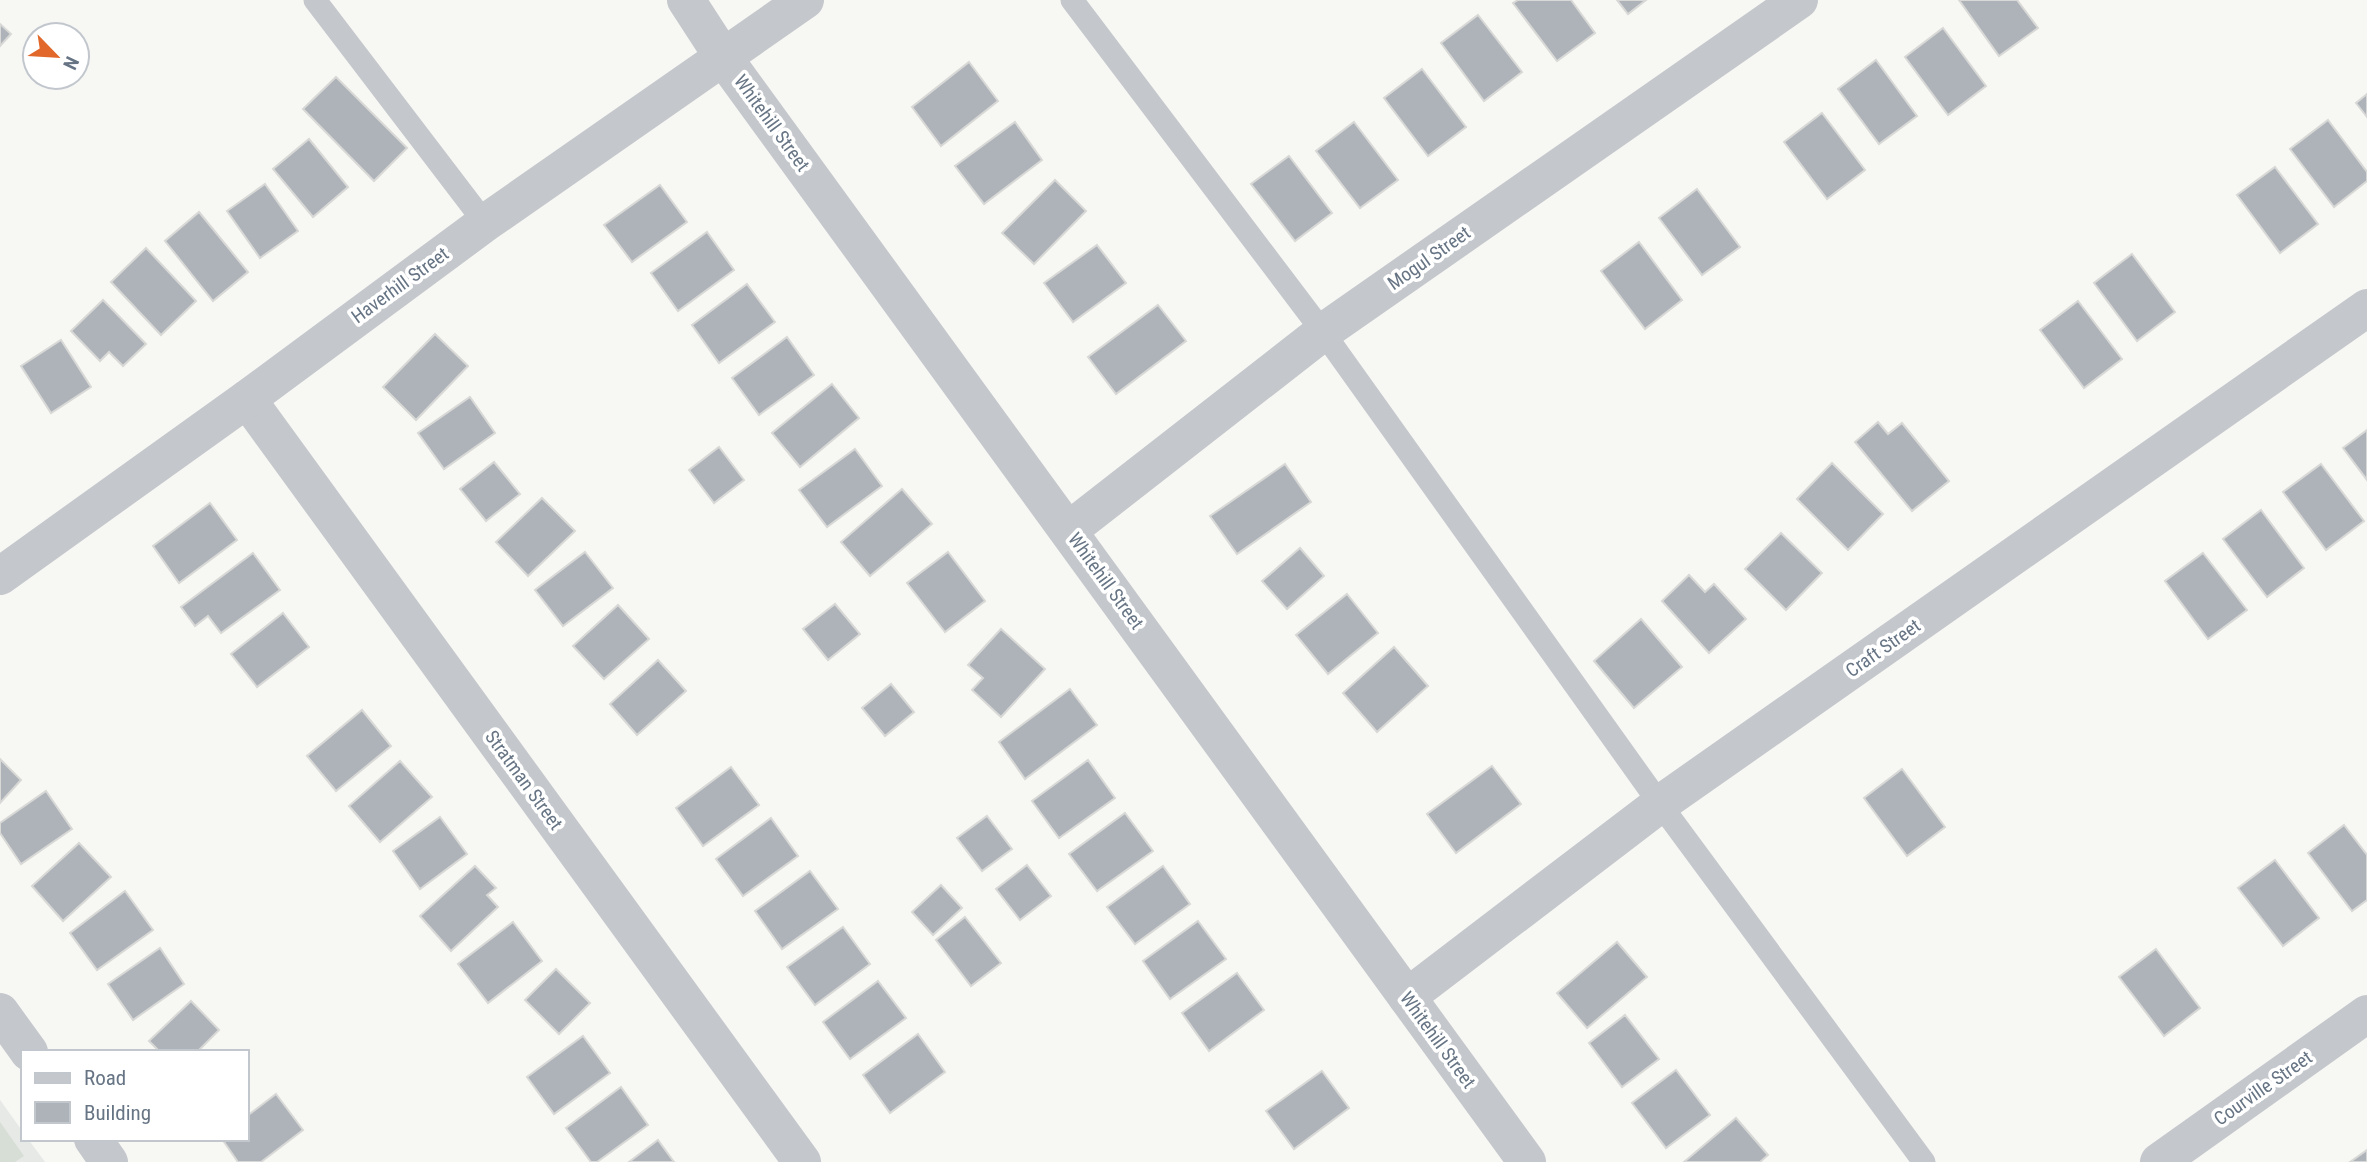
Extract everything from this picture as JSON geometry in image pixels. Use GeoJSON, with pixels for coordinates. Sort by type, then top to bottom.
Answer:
{"type":"FeatureCollection","features":[{"type":"Feature","properties":{"kind":"street","name":"Whitehill Street"},"geometry":{"type":"LineString","coordinates":[[685,0],[723,57],[1527,1162]]}},
{"type":"Feature","properties":{"kind":"street","name":"Haverhill Street"},"geometry":{"type":"LineString","coordinates":[[0,576],[247,399],[485,223],[804,0]]}},
{"type":"Feature","properties":{"kind":"street","name":"Mogul Street"},"geometry":{"type":"LineString","coordinates":[[1069,530],[1323,332],[1799,0]]}},
{"type":"Feature","properties":{"kind":"street","name":"Craft Street"},"geometry":{"type":"LineString","coordinates":[[1407,997],[1660,804],[2367,309]]}},
{"type":"Feature","properties":{"kind":"street","name":"Stratman Street"},"geometry":{"type":"LineString","coordinates":[[247,399],[802,1162]]}},
{"type":"Feature","properties":{"kind":"street"},"geometry":{"type":"LineString","coordinates":[[0,1012],[28,1050]]}},
{"type":"Feature","properties":{"kind":"street","name":"Courville Street"},"geometry":{"type":"LineString","coordinates":[[2159,1162],[2367,1014]]}},
{"type":"Feature","properties":{"kind":"street"},"geometry":{"type":"LineString","coordinates":[[94,1141],[109,1162]]}},
{"type":"Feature","properties":{"kind":"lane"},"geometry":{"type":"LineString","coordinates":[[315,0],[485,223]]}},
{"type":"Feature","properties":{"kind":"lane"},"geometry":{"type":"LineString","coordinates":[[1072,0],[1323,332],[1660,804],[1924,1162]]}},
{"type":"Feature","properties":{"kind":"shaded area"},"geometry":{"type":"Polygon","coordinates":[[[0,1100],[21,1129],[21,1141],[29,1141],[45,1162],[0,1162],[0,1100]]]}},
{"type":"Feature","properties":{"kind":"shaded area"},"geometry":{"type":"Polygon","coordinates":[[[0,1122],[24,1156],[15,1162],[0,1162],[0,1122]]]}},
{"type":"Feature","properties":{"kind":"building"},"geometry":{"type":"Polygon","coordinates":[[[1518,0],[1571,0],[1595,33],[1557,61],[1513,3],[1518,0]]]}},
{"type":"Feature","properties":{"kind":"building"},"geometry":{"type":"Polygon","coordinates":[[[1617,0],[1646,0],[1628,14],[1617,0]]]}},
{"type":"Feature","properties":{"kind":"building"},"geometry":{"type":"Polygon","coordinates":[[[1959,0],[2017,0],[2038,28],[1999,56],[1959,0]]]}},
{"type":"Feature","properties":{"kind":"building"},"geometry":{"type":"Polygon","coordinates":[[[1478,15],[1522,72],[1484,101],[1441,43],[1478,15]]]}},
{"type":"Feature","properties":{"kind":"building"},"geometry":{"type":"Polygon","coordinates":[[[0,24],[11,34],[0,46],[0,24]]]}},
{"type":"Feature","properties":{"kind":"building"},"geometry":{"type":"Polygon","coordinates":[[[1943,28],[1986,86],[1948,115],[1905,57],[1943,28]]]}},
{"type":"Feature","properties":{"kind":"building"},"geometry":{"type":"Polygon","coordinates":[[[1876,60],[1917,116],[1879,144],[1838,89],[1876,60]]]}},
{"type":"Feature","properties":{"kind":"building"},"geometry":{"type":"Polygon","coordinates":[[[969,62],[998,101],[941,146],[912,107],[969,62]]]}},
{"type":"Feature","properties":{"kind":"building"},"geometry":{"type":"Polygon","coordinates":[[[1422,69],[1466,127],[1428,156],[1384,98],[1422,69]]]}},
{"type":"Feature","properties":{"kind":"building"},"geometry":{"type":"Polygon","coordinates":[[[336,77],[407,148],[374,181],[303,109],[336,77]]]}},
{"type":"Feature","properties":{"kind":"building"},"geometry":{"type":"Polygon","coordinates":[[[2367,94],[2367,117],[2356,103],[2367,94]]]}},
{"type":"Feature","properties":{"kind":"building"},"geometry":{"type":"Polygon","coordinates":[[[1822,113],[1865,170],[1827,199],[1784,142],[1822,113]]]}},
{"type":"Feature","properties":{"kind":"building"},"geometry":{"type":"Polygon","coordinates":[[[2328,120],[2367,172],[2367,181],[2334,207],[2290,149],[2328,120]]]}},
{"type":"Feature","properties":{"kind":"building"},"geometry":{"type":"Polygon","coordinates":[[[1015,122],[1042,160],[984,204],[955,166],[1015,122]]]}},
{"type":"Feature","properties":{"kind":"building"},"geometry":{"type":"Polygon","coordinates":[[[1354,122],[1398,180],[1360,208],[1316,151],[1354,122]]]}},
{"type":"Feature","properties":{"kind":"building"},"geometry":{"type":"Polygon","coordinates":[[[309,139],[348,187],[313,217],[273,169],[309,139]]]}},
{"type":"Feature","properties":{"kind":"building"},"geometry":{"type":"Polygon","coordinates":[[[1289,156],[1332,213],[1295,241],[1251,184],[1289,156]]]}},
{"type":"Feature","properties":{"kind":"building"},"geometry":{"type":"Polygon","coordinates":[[[2275,167],[2318,224],[2280,253],[2237,195],[2275,167]]]}},
{"type":"Feature","properties":{"kind":"building"},"geometry":{"type":"Polygon","coordinates":[[[1055,180],[1086,211],[1034,264],[1002,233],[1055,180]]]}},
{"type":"Feature","properties":{"kind":"building"},"geometry":{"type":"Polygon","coordinates":[[[265,184],[298,231],[260,258],[227,211],[265,184]]]}},
{"type":"Feature","properties":{"kind":"building"},"geometry":{"type":"Polygon","coordinates":[[[660,185],[687,222],[632,262],[604,225],[660,185]]]}},
{"type":"Feature","properties":{"kind":"building"},"geometry":{"type":"Polygon","coordinates":[[[1697,189],[1740,247],[1702,275],[1659,218],[1697,189]]]}},
{"type":"Feature","properties":{"kind":"building"},"geometry":{"type":"Polygon","coordinates":[[[199,212],[248,272],[213,301],[165,241],[199,212]]]}},
{"type":"Feature","properties":{"kind":"building"},"geometry":{"type":"Polygon","coordinates":[[[707,232],[734,270],[678,311],[651,273],[707,232]]]}},
{"type":"Feature","properties":{"kind":"building"},"geometry":{"type":"Polygon","coordinates":[[[1639,242],[1682,300],[1645,329],[1601,271],[1639,242]]]}},
{"type":"Feature","properties":{"kind":"building"},"geometry":{"type":"Polygon","coordinates":[[[1097,245],[1126,283],[1073,322],[1044,283],[1097,245]]]}},
{"type":"Feature","properties":{"kind":"building"},"geometry":{"type":"Polygon","coordinates":[[[146,248],[196,301],[161,335],[111,282],[146,248]]]}},
{"type":"Feature","properties":{"kind":"building"},"geometry":{"type":"Polygon","coordinates":[[[2132,254],[2175,312],[2137,341],[2094,283],[2132,254]]]}},
{"type":"Feature","properties":{"kind":"building"},"geometry":{"type":"Polygon","coordinates":[[[747,284],[775,322],[719,363],[692,325],[747,284]]]}},
{"type":"Feature","properties":{"kind":"building"},"geometry":{"type":"Polygon","coordinates":[[[103,300],[146,344],[123,366],[109,352],[100,361],[71,331],[103,300]]]}},
{"type":"Feature","properties":{"kind":"building"},"geometry":{"type":"Polygon","coordinates":[[[2078,301],[2122,359],[2084,388],[2040,330],[2078,301]]]}},
{"type":"Feature","properties":{"kind":"building"},"geometry":{"type":"Polygon","coordinates":[[[1158,305],[1186,341],[1116,394],[1088,357],[1158,305]]]}},
{"type":"Feature","properties":{"kind":"building"},"geometry":{"type":"Polygon","coordinates":[[[435,334],[468,366],[416,420],[383,387],[435,334]]]}},
{"type":"Feature","properties":{"kind":"building"},"geometry":{"type":"Polygon","coordinates":[[[787,337],[814,375],[759,415],[732,378],[787,337]]]}},
{"type":"Feature","properties":{"kind":"building"},"geometry":{"type":"Polygon","coordinates":[[[61,340],[91,387],[51,413],[21,366],[61,340]]]}},
{"type":"Feature","properties":{"kind":"building"},"geometry":{"type":"Polygon","coordinates":[[[832,384],[859,418],[800,467],[772,433],[832,384]]]}},
{"type":"Feature","properties":{"kind":"building"},"geometry":{"type":"Polygon","coordinates":[[[470,397],[495,433],[444,469],[418,433],[470,397]]]}},
{"type":"Feature","properties":{"kind":"building"},"geometry":{"type":"Polygon","coordinates":[[[1878,422],[1888,434],[1902,423],[1949,481],[1912,511],[1855,442],[1878,422]]]}},
{"type":"Feature","properties":{"kind":"building"},"geometry":{"type":"Polygon","coordinates":[[[2367,430],[2367,480],[2343,448],[2367,430]]]}},
{"type":"Feature","properties":{"kind":"building"},"geometry":{"type":"Polygon","coordinates":[[[719,447],[744,480],[714,503],[689,470],[719,447]]]}},
{"type":"Feature","properties":{"kind":"building"},"geometry":{"type":"Polygon","coordinates":[[[855,449],[882,486],[827,527],[799,490],[855,449]]]}},
{"type":"Feature","properties":{"kind":"building"},"geometry":{"type":"Polygon","coordinates":[[[494,462],[520,494],[486,521],[460,489],[494,462]]]}},
{"type":"Feature","properties":{"kind":"building"},"geometry":{"type":"Polygon","coordinates":[[[1832,463],[1883,514],[1848,550],[1797,499],[1832,463]]]}},
{"type":"Feature","properties":{"kind":"building"},"geometry":{"type":"Polygon","coordinates":[[[1285,464],[1311,502],[1237,554],[1210,516],[1285,464]]]}},
{"type":"Feature","properties":{"kind":"building"},"geometry":{"type":"Polygon","coordinates":[[[2321,464],[2364,521],[2326,550],[2283,492],[2321,464]]]}},
{"type":"Feature","properties":{"kind":"building"},"geometry":{"type":"Polygon","coordinates":[[[902,489],[932,524],[870,576],[841,542],[902,489]]]}},
{"type":"Feature","properties":{"kind":"building"},"geometry":{"type":"Polygon","coordinates":[[[542,498],[575,531],[528,576],[496,542],[542,498]]]}},
{"type":"Feature","properties":{"kind":"building"},"geometry":{"type":"Polygon","coordinates":[[[210,503],[237,540],[179,583],[153,546],[210,503]]]}},
{"type":"Feature","properties":{"kind":"building"},"geometry":{"type":"Polygon","coordinates":[[[2261,510],[2304,568],[2267,597],[2223,539],[2261,510]]]}},
{"type":"Feature","properties":{"kind":"building"},"geometry":{"type":"Polygon","coordinates":[[[1781,533],[1822,573],[1786,610],[1745,569],[1781,533]]]}},
{"type":"Feature","properties":{"kind":"building"},"geometry":{"type":"Polygon","coordinates":[[[1300,548],[1324,576],[1287,609],[1262,581],[1300,548]]]}},
{"type":"Feature","properties":{"kind":"building"},"geometry":{"type":"Polygon","coordinates":[[[585,552],[613,588],[563,626],[535,590],[585,552]]]}},
{"type":"Feature","properties":{"kind":"building"},"geometry":{"type":"Polygon","coordinates":[[[948,552],[985,601],[945,632],[907,583],[948,552]]]}},
{"type":"Feature","properties":{"kind":"building"},"geometry":{"type":"Polygon","coordinates":[[[253,553],[280,590],[221,633],[208,616],[195,626],[181,607],[253,553]]]}},
{"type":"Feature","properties":{"kind":"building"},"geometry":{"type":"Polygon","coordinates":[[[2203,553],[2247,610],[2208,639],[2165,581],[2203,553]]]}},
{"type":"Feature","properties":{"kind":"building"},"geometry":{"type":"Polygon","coordinates":[[[1689,575],[1705,592],[1714,584],[1746,619],[1709,653],[1662,601],[1689,575]]]}},
{"type":"Feature","properties":{"kind":"building"},"geometry":{"type":"Polygon","coordinates":[[[1347,594],[1378,633],[1328,674],[1296,635],[1347,594]]]}},
{"type":"Feature","properties":{"kind":"building"},"geometry":{"type":"Polygon","coordinates":[[[835,604],[860,634],[828,660],[803,629],[835,604]]]}},
{"type":"Feature","properties":{"kind":"building"},"geometry":{"type":"Polygon","coordinates":[[[618,605],[649,639],[604,679],[573,646],[618,605]]]}},
{"type":"Feature","properties":{"kind":"building"},"geometry":{"type":"Polygon","coordinates":[[[283,613],[309,647],[257,687],[231,654],[283,613]]]}},
{"type":"Feature","properties":{"kind":"building"},"geometry":{"type":"Polygon","coordinates":[[[1641,619],[1682,667],[1634,708],[1594,661],[1641,619]]]}},
{"type":"Feature","properties":{"kind":"building"},"geometry":{"type":"Polygon","coordinates":[[[1001,629],[1045,669],[1001,717],[972,690],[983,678],[968,665],[1001,629]]]}},
{"type":"Feature","properties":{"kind":"building"},"geometry":{"type":"Polygon","coordinates":[[[1394,647],[1428,686],[1377,732],[1343,693],[1394,647]]]}},
{"type":"Feature","properties":{"kind":"building"},"geometry":{"type":"Polygon","coordinates":[[[658,660],[686,691],[637,735],[610,704],[658,660]]]}},
{"type":"Feature","properties":{"kind":"building"},"geometry":{"type":"Polygon","coordinates":[[[891,684],[914,712],[885,736],[862,708],[891,684]]]}},
{"type":"Feature","properties":{"kind":"building"},"geometry":{"type":"Polygon","coordinates":[[[1070,689],[1097,725],[1025,779],[999,742],[1070,689]]]}},
{"type":"Feature","properties":{"kind":"building"},"geometry":{"type":"Polygon","coordinates":[[[362,710],[391,746],[336,791],[307,756],[362,710]]]}},
{"type":"Feature","properties":{"kind":"building"},"geometry":{"type":"Polygon","coordinates":[[[0,759],[21,780],[0,803],[0,759]]]}},
{"type":"Feature","properties":{"kind":"building"},"geometry":{"type":"Polygon","coordinates":[[[1088,760],[1115,798],[1059,838],[1032,801],[1088,760]]]}},
{"type":"Feature","properties":{"kind":"building"},"geometry":{"type":"Polygon","coordinates":[[[400,761],[432,797],[380,842],[349,806],[400,761]]]}},
{"type":"Feature","properties":{"kind":"building"},"geometry":{"type":"Polygon","coordinates":[[[1492,766],[1521,804],[1456,853],[1427,814],[1492,766]]]}},
{"type":"Feature","properties":{"kind":"building"},"geometry":{"type":"Polygon","coordinates":[[[731,767],[759,805],[703,846],[676,808],[731,767]]]}},
{"type":"Feature","properties":{"kind":"building"},"geometry":{"type":"Polygon","coordinates":[[[1902,769],[1945,827],[1907,856],[1864,798],[1902,769]]]}},
{"type":"Feature","properties":{"kind":"building"},"geometry":{"type":"Polygon","coordinates":[[[46,791],[72,829],[21,864],[0,833],[0,823],[46,791]]]}},
{"type":"Feature","properties":{"kind":"building"},"geometry":{"type":"Polygon","coordinates":[[[1125,813],[1153,851],[1097,891],[1069,854],[1125,813]]]}},
{"type":"Feature","properties":{"kind":"building"},"geometry":{"type":"Polygon","coordinates":[[[987,816],[1012,849],[982,871],[957,838],[987,816]]]}},
{"type":"Feature","properties":{"kind":"building"},"geometry":{"type":"Polygon","coordinates":[[[440,817],[467,854],[420,889],[393,851],[440,817]]]}},
{"type":"Feature","properties":{"kind":"building"},"geometry":{"type":"Polygon","coordinates":[[[771,818],[798,856],[743,896],[716,859],[771,818]]]}},
{"type":"Feature","properties":{"kind":"building"},"geometry":{"type":"Polygon","coordinates":[[[2344,825],[2367,855],[2367,900],[2352,911],[2308,853],[2344,825]]]}},
{"type":"Feature","properties":{"kind":"building"},"geometry":{"type":"Polygon","coordinates":[[[79,843],[111,877],[63,921],[32,886],[79,843]]]}},
{"type":"Feature","properties":{"kind":"building"},"geometry":{"type":"Polygon","coordinates":[[[2275,860],[2319,918],[2283,946],[2238,888],[2275,860]]]}},
{"type":"Feature","properties":{"kind":"building"},"geometry":{"type":"Polygon","coordinates":[[[1027,865],[1051,896],[1020,920],[996,889],[1027,865]]]}},
{"type":"Feature","properties":{"kind":"building"},"geometry":{"type":"Polygon","coordinates":[[[475,866],[496,888],[487,895],[498,907],[451,951],[420,916],[475,866]]]}},
{"type":"Feature","properties":{"kind":"building"},"geometry":{"type":"Polygon","coordinates":[[[1163,866],[1190,904],[1135,944],[1107,907],[1163,866]]]}},
{"type":"Feature","properties":{"kind":"building"},"geometry":{"type":"Polygon","coordinates":[[[810,871],[838,909],[782,949],[755,911],[810,871]]]}},
{"type":"Feature","properties":{"kind":"building"},"geometry":{"type":"Polygon","coordinates":[[[941,885],[962,908],[933,935],[912,912],[941,885]]]}},
{"type":"Feature","properties":{"kind":"building"},"geometry":{"type":"Polygon","coordinates":[[[125,891],[153,930],[97,970],[70,933],[125,891]]]}},
{"type":"Feature","properties":{"kind":"building"},"geometry":{"type":"Polygon","coordinates":[[[965,917],[1001,963],[971,986],[936,940],[965,917]]]}},
{"type":"Feature","properties":{"kind":"building"},"geometry":{"type":"Polygon","coordinates":[[[1198,921],[1226,959],[1170,999],[1143,961],[1198,921]]]}},
{"type":"Feature","properties":{"kind":"building"},"geometry":{"type":"Polygon","coordinates":[[[513,922],[542,961],[488,1003],[458,964],[513,922]]]}},
{"type":"Feature","properties":{"kind":"building"},"geometry":{"type":"Polygon","coordinates":[[[843,927],[870,964],[815,1005],[787,967],[843,927]]]}},
{"type":"Feature","properties":{"kind":"building"},"geometry":{"type":"Polygon","coordinates":[[[1617,942],[1647,977],[1587,1028],[1557,993],[1617,942]]]}},
{"type":"Feature","properties":{"kind":"building"},"geometry":{"type":"Polygon","coordinates":[[[160,948],[184,984],[133,1020],[108,984],[160,948]]]}},
{"type":"Feature","properties":{"kind":"building"},"geometry":{"type":"Polygon","coordinates":[[[2156,949],[2200,1008],[2164,1036],[2119,977],[2156,949]]]}},
{"type":"Feature","properties":{"kind":"building"},"geometry":{"type":"Polygon","coordinates":[[[556,969],[590,1003],[559,1034],[525,1000],[556,969]]]}},
{"type":"Feature","properties":{"kind":"building"},"geometry":{"type":"Polygon","coordinates":[[[1237,973],[1264,1010],[1209,1051],[1182,1013],[1237,973]]]}},
{"type":"Feature","properties":{"kind":"building"},"geometry":{"type":"Polygon","coordinates":[[[878,981],[906,1018],[850,1059],[823,1022],[878,981]]]}},
{"type":"Feature","properties":{"kind":"building"},"geometry":{"type":"Polygon","coordinates":[[[191,1001],[219,1030],[199,1050],[158,1050],[149,1041],[191,1001]]]}},
{"type":"Feature","properties":{"kind":"building"},"geometry":{"type":"Polygon","coordinates":[[[1625,1015],[1659,1059],[1622,1087],[1589,1043],[1625,1015]]]}},
{"type":"Feature","properties":{"kind":"building"},"geometry":{"type":"Polygon","coordinates":[[[918,1034],[945,1072],[890,1113],[863,1075],[918,1034]]]}},
{"type":"Feature","properties":{"kind":"building"},"geometry":{"type":"Polygon","coordinates":[[[583,1036],[610,1073],[554,1114],[527,1077],[583,1036]]]}},
{"type":"Feature","properties":{"kind":"building"},"geometry":{"type":"Polygon","coordinates":[[[1676,1070],[1710,1115],[1666,1148],[1632,1103],[1676,1070]]]}},
{"type":"Feature","properties":{"kind":"building"},"geometry":{"type":"Polygon","coordinates":[[[1322,1071],[1349,1108],[1294,1149],[1266,1111],[1322,1071]]]}},
{"type":"Feature","properties":{"kind":"building"},"geometry":{"type":"Polygon","coordinates":[[[621,1087],[648,1125],[597,1162],[591,1162],[566,1128],[621,1087]]]}},
{"type":"Feature","properties":{"kind":"building"},"geometry":{"type":"Polygon","coordinates":[[[276,1094],[303,1130],[261,1162],[238,1162],[223,1141],[248,1141],[248,1115],[276,1094]]]}},
{"type":"Feature","properties":{"kind":"building"},"geometry":{"type":"Polygon","coordinates":[[[1736,1118],[1768,1155],[1760,1162],[1684,1162],[1736,1118]]]}},
{"type":"Feature","properties":{"kind":"building"},"geometry":{"type":"Polygon","coordinates":[[[658,1140],[674,1162],[629,1162],[658,1140]]]}},
{"type":"Feature","properties":{"kind":"building"},"geometry":{"type":"Polygon","coordinates":[[[2367,1150],[2367,1162],[2350,1162],[2367,1150]]]}}]}
